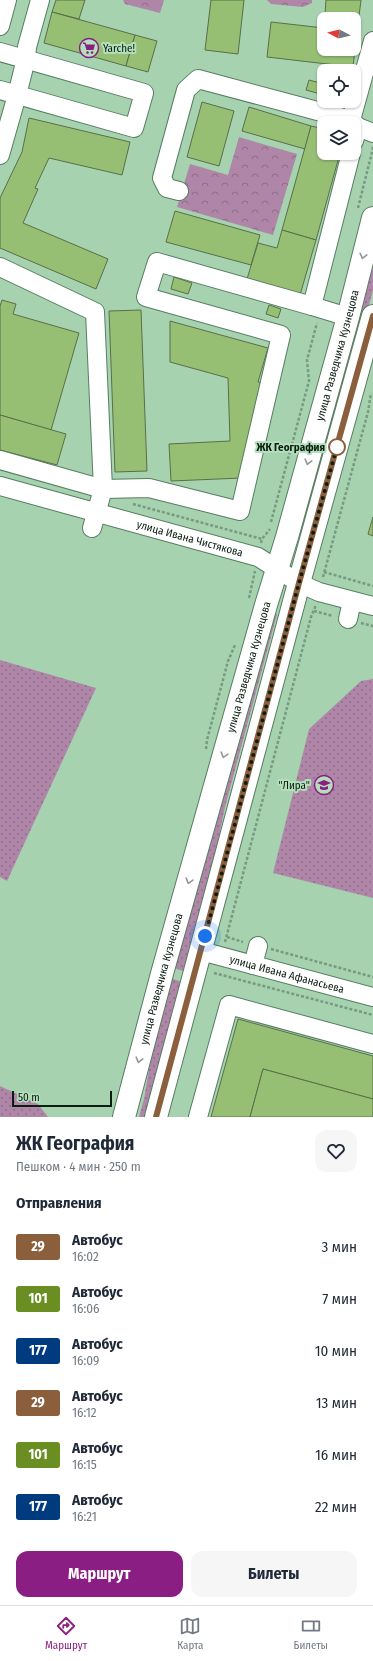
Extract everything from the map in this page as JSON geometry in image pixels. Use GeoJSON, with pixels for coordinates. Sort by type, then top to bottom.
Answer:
{"type":"FeatureCollection","features":[{"type":"Feature","properties":{"kind":"main road","name":"улица Разведчика Кузнецова"},"geometry":{"type":"LineString","coordinates":[[124,1117],[163,970],[266,605],[278,570],[348,317],[373,218]]}},
{"type":"Feature","properties":{"kind":"main road"},"geometry":{"type":"LineString","coordinates":[[156,1117],[211,954],[299,583],[373,316]]}},
{"type":"Feature","properties":{"kind":"street"},"geometry":{"type":"LineString","coordinates":[[0,26],[7,0]]}},
{"type":"Feature","properties":{"kind":"street"},"geometry":{"type":"LineString","coordinates":[[0,155],[8,93],[26,59],[27,47],[40,0]]}},
{"type":"Feature","properties":{"kind":"street"},"geometry":{"type":"LineString","coordinates":[[359,116],[373,41]]}},
{"type":"Feature","properties":{"kind":"street"},"geometry":{"type":"LineString","coordinates":[[0,52],[144,93],[134,128],[8,93]]}},
{"type":"Feature","properties":{"kind":"street"},"geometry":{"type":"LineString","coordinates":[[179,191],[167,188],[162,178],[186,90],[198,79],[318,116]]}},
{"type":"Feature","properties":{"kind":"street"},"geometry":{"type":"LineString","coordinates":[[312,306],[349,160]]}},
{"type":"Feature","properties":{"kind":"street"},"geometry":{"type":"LineString","coordinates":[[0,460],[103,489],[149,488],[240,511],[281,335],[146,298],[157,262],[348,317]]}},
{"type":"Feature","properties":{"kind":"street"},"geometry":{"type":"LineString","coordinates":[[0,267],[95,312],[103,489],[94,520]]}},
{"type":"Feature","properties":{"kind":"street","name":"улица Ивана Чистякова"},"geometry":{"type":"LineString","coordinates":[[0,486],[94,520],[258,557],[299,583],[319,592],[373,606]]}},
{"type":"Feature","properties":{"kind":"street"},"geometry":{"type":"LineString","coordinates":[[348,619],[352,601]]}},
{"type":"Feature","properties":{"kind":"street"},"geometry":{"type":"LineString","coordinates":[[253,965],[258,946]]}},
{"type":"Feature","properties":{"kind":"street","name":"улица Ивана Афанасьева"},"geometry":{"type":"LineString","coordinates":[[211,954],[373,997]]}},
{"type":"Feature","properties":{"kind":"street"},"geometry":{"type":"LineString","coordinates":[[198,1117],[229,1005],[373,1044]]}},
{"type":"Feature","properties":{"kind":"path"},"geometry":{"type":"LineString","coordinates":[[212,978],[214,973],[211,954],[227,938],[311,617],[314,611],[368,412],[373,386]]}},
{"type":"Feature","properties":{"kind":"path"},"geometry":{"type":"LineString","coordinates":[[324,572],[373,586]]}},
{"type":"Feature","properties":{"kind":"path"},"geometry":{"type":"LineString","coordinates":[[227,938],[373,977]]}},
{"type":"Feature","properties":{"kind":"path"},"geometry":{"type":"LineString","coordinates":[[214,973],[373,1015]]}},
{"type":"Feature","properties":{"kind":"green space"},"geometry":{"type":"Polygon","coordinates":[[[123,0],[164,0],[160,13],[125,4],[123,0]]]}},
{"type":"Feature","properties":{"kind":"green space"},"geometry":{"type":"Polygon","coordinates":[[[267,0],[312,0],[312,3],[303,7],[271,4],[267,0]]]}},
{"type":"Feature","properties":{"kind":"green space"},"geometry":{"type":"Polygon","coordinates":[[[239,137],[297,154],[273,235],[177,207],[190,164],[228,175],[239,137]]]}},
{"type":"Feature","properties":{"kind":"green space"},"geometry":{"type":"Polygon","coordinates":[[[373,242],[373,290],[305,537],[297,534],[373,242]]]}},
{"type":"Feature","properties":{"kind":"green space"},"geometry":{"type":"Polygon","coordinates":[[[271,613],[277,614],[225,807],[205,902],[186,972],[174,968],[271,613]]]}},
{"type":"Feature","properties":{"kind":"green space"},"geometry":{"type":"Polygon","coordinates":[[[0,660],[96,688],[7,881],[0,877],[0,660]]]}},
{"type":"Feature","properties":{"kind":"green space"},"geometry":{"type":"Polygon","coordinates":[[[373,679],[373,898],[273,873],[309,729],[361,681],[373,679]]]}},
{"type":"Feature","properties":{"kind":"green space"},"geometry":{"type":"Polygon","coordinates":[[[171,978],[184,983],[147,1117],[139,1117],[144,1099],[155,1034],[171,978]]]}},
{"type":"Feature","properties":{"kind":"green space"},"geometry":{"type":"Polygon","coordinates":[[[0,1086],[38,1104],[48,1117],[0,1117],[0,1086]]]}},
{"type":"Feature","properties":{"kind":"building"},"geometry":{"type":"Polygon","coordinates":[[[56,0],[85,0],[79,19],[52,12],[56,0]]]}},
{"type":"Feature","properties":{"kind":"building"},"geometry":{"type":"Polygon","coordinates":[[[211,0],[244,0],[238,54],[205,50],[211,0]]]}},
{"type":"Feature","properties":{"kind":"building"},"geometry":{"type":"Polygon","coordinates":[[[326,0],[361,0],[360,12],[325,12],[326,0]]]}},
{"type":"Feature","properties":{"kind":"building"},"geometry":{"type":"Polygon","coordinates":[[[52,12],[135,35],[126,66],[44,43],[52,12]]]}},
{"type":"Feature","properties":{"kind":"building"},"geometry":{"type":"Polygon","coordinates":[[[271,22],[317,27],[317,56],[354,56],[353,64],[327,64],[267,57],[271,22]]]}},
{"type":"Feature","properties":{"kind":"building"},"geometry":{"type":"Polygon","coordinates":[[[135,35],[157,41],[148,72],[126,66],[135,35]]]}},
{"type":"Feature","properties":{"kind":"building"},"geometry":{"type":"Polygon","coordinates":[[[309,80],[317,82],[317,93],[306,90],[309,80]]]}},
{"type":"Feature","properties":{"kind":"building"},"geometry":{"type":"Polygon","coordinates":[[[202,102],[234,111],[219,166],[187,157],[202,102]]]}},
{"type":"Feature","properties":{"kind":"building"},"geometry":{"type":"Polygon","coordinates":[[[249,107],[311,126],[305,149],[242,131],[249,107]]]}},
{"type":"Feature","properties":{"kind":"building"},"geometry":{"type":"Polygon","coordinates":[[[29,118],[130,142],[122,175],[49,158],[35,188],[38,189],[23,223],[108,259],[96,289],[0,248],[0,198],[22,152],[29,118]]]}},
{"type":"Feature","properties":{"kind":"building"},"geometry":{"type":"Polygon","coordinates":[[[311,126],[317,127],[317,160],[338,160],[316,240],[282,230],[311,126]]]}},
{"type":"Feature","properties":{"kind":"building"},"geometry":{"type":"Polygon","coordinates":[[[175,211],[260,235],[251,265],[166,242],[175,211]]]}},
{"type":"Feature","properties":{"kind":"building"},"geometry":{"type":"Polygon","coordinates":[[[282,230],[316,240],[300,295],[247,279],[258,243],[277,248],[282,230]]]}},
{"type":"Feature","properties":{"kind":"building"},"geometry":{"type":"Polygon","coordinates":[[[174,277],[192,283],[188,294],[171,289],[174,277]]]}},
{"type":"Feature","properties":{"kind":"building"},"geometry":{"type":"Polygon","coordinates":[[[2,300],[16,304],[13,314],[79,333],[51,430],[0,415],[0,306],[2,300]]]}},
{"type":"Feature","properties":{"kind":"building"},"geometry":{"type":"Polygon","coordinates":[[[269,305],[281,309],[278,318],[266,314],[269,305]]]}},
{"type":"Feature","properties":{"kind":"building"},"geometry":{"type":"Polygon","coordinates":[[[141,310],[147,471],[115,472],[109,311],[141,310]]]}},
{"type":"Feature","properties":{"kind":"building"},"geometry":{"type":"Polygon","coordinates":[[[170,321],[268,348],[258,382],[267,384],[242,478],[171,481],[169,444],[230,441],[228,378],[170,362],[170,321]]]}},
{"type":"Feature","properties":{"kind":"building"},"geometry":{"type":"Polygon","coordinates":[[[0,415],[66,434],[57,465],[0,450],[0,415]]]}},
{"type":"Feature","properties":{"kind":"building"},"geometry":{"type":"Polygon","coordinates":[[[373,517],[373,536],[368,534],[373,517]]]}},
{"type":"Feature","properties":{"kind":"building"},"geometry":{"type":"Polygon","coordinates":[[[238,1019],[373,1056],[373,1099],[263,1069],[250,1117],[211,1117],[238,1019]]]}},
{"type":"Feature","properties":{"kind":"building"},"geometry":{"type":"Polygon","coordinates":[[[263,1069],[373,1099],[373,1117],[250,1117],[263,1069]]]}},
{"type":"Feature","properties":{"kind":"bus line","name":"29"},"geometry":{"type":"LineString","coordinates":[[156,1117],[299,583],[373,316]]}},
{"type":"Feature","properties":{"kind":"place","name":"Yarche!"},"geometry":{"type":"Point","coordinates":[89,48]}},
{"type":"Feature","properties":{"kind":"place","name":"ЖК География"},"geometry":{"type":"Point","coordinates":[337,447]}},
{"type":"Feature","properties":{"kind":"place","name":"\"Лира\""},"geometry":{"type":"Point","coordinates":[324,785]}},
{"type":"Feature","properties":{"kind":"route"},"geometry":{"type":"LineString","coordinates":[[205,936],[299,583],[337,447]]}}]}
